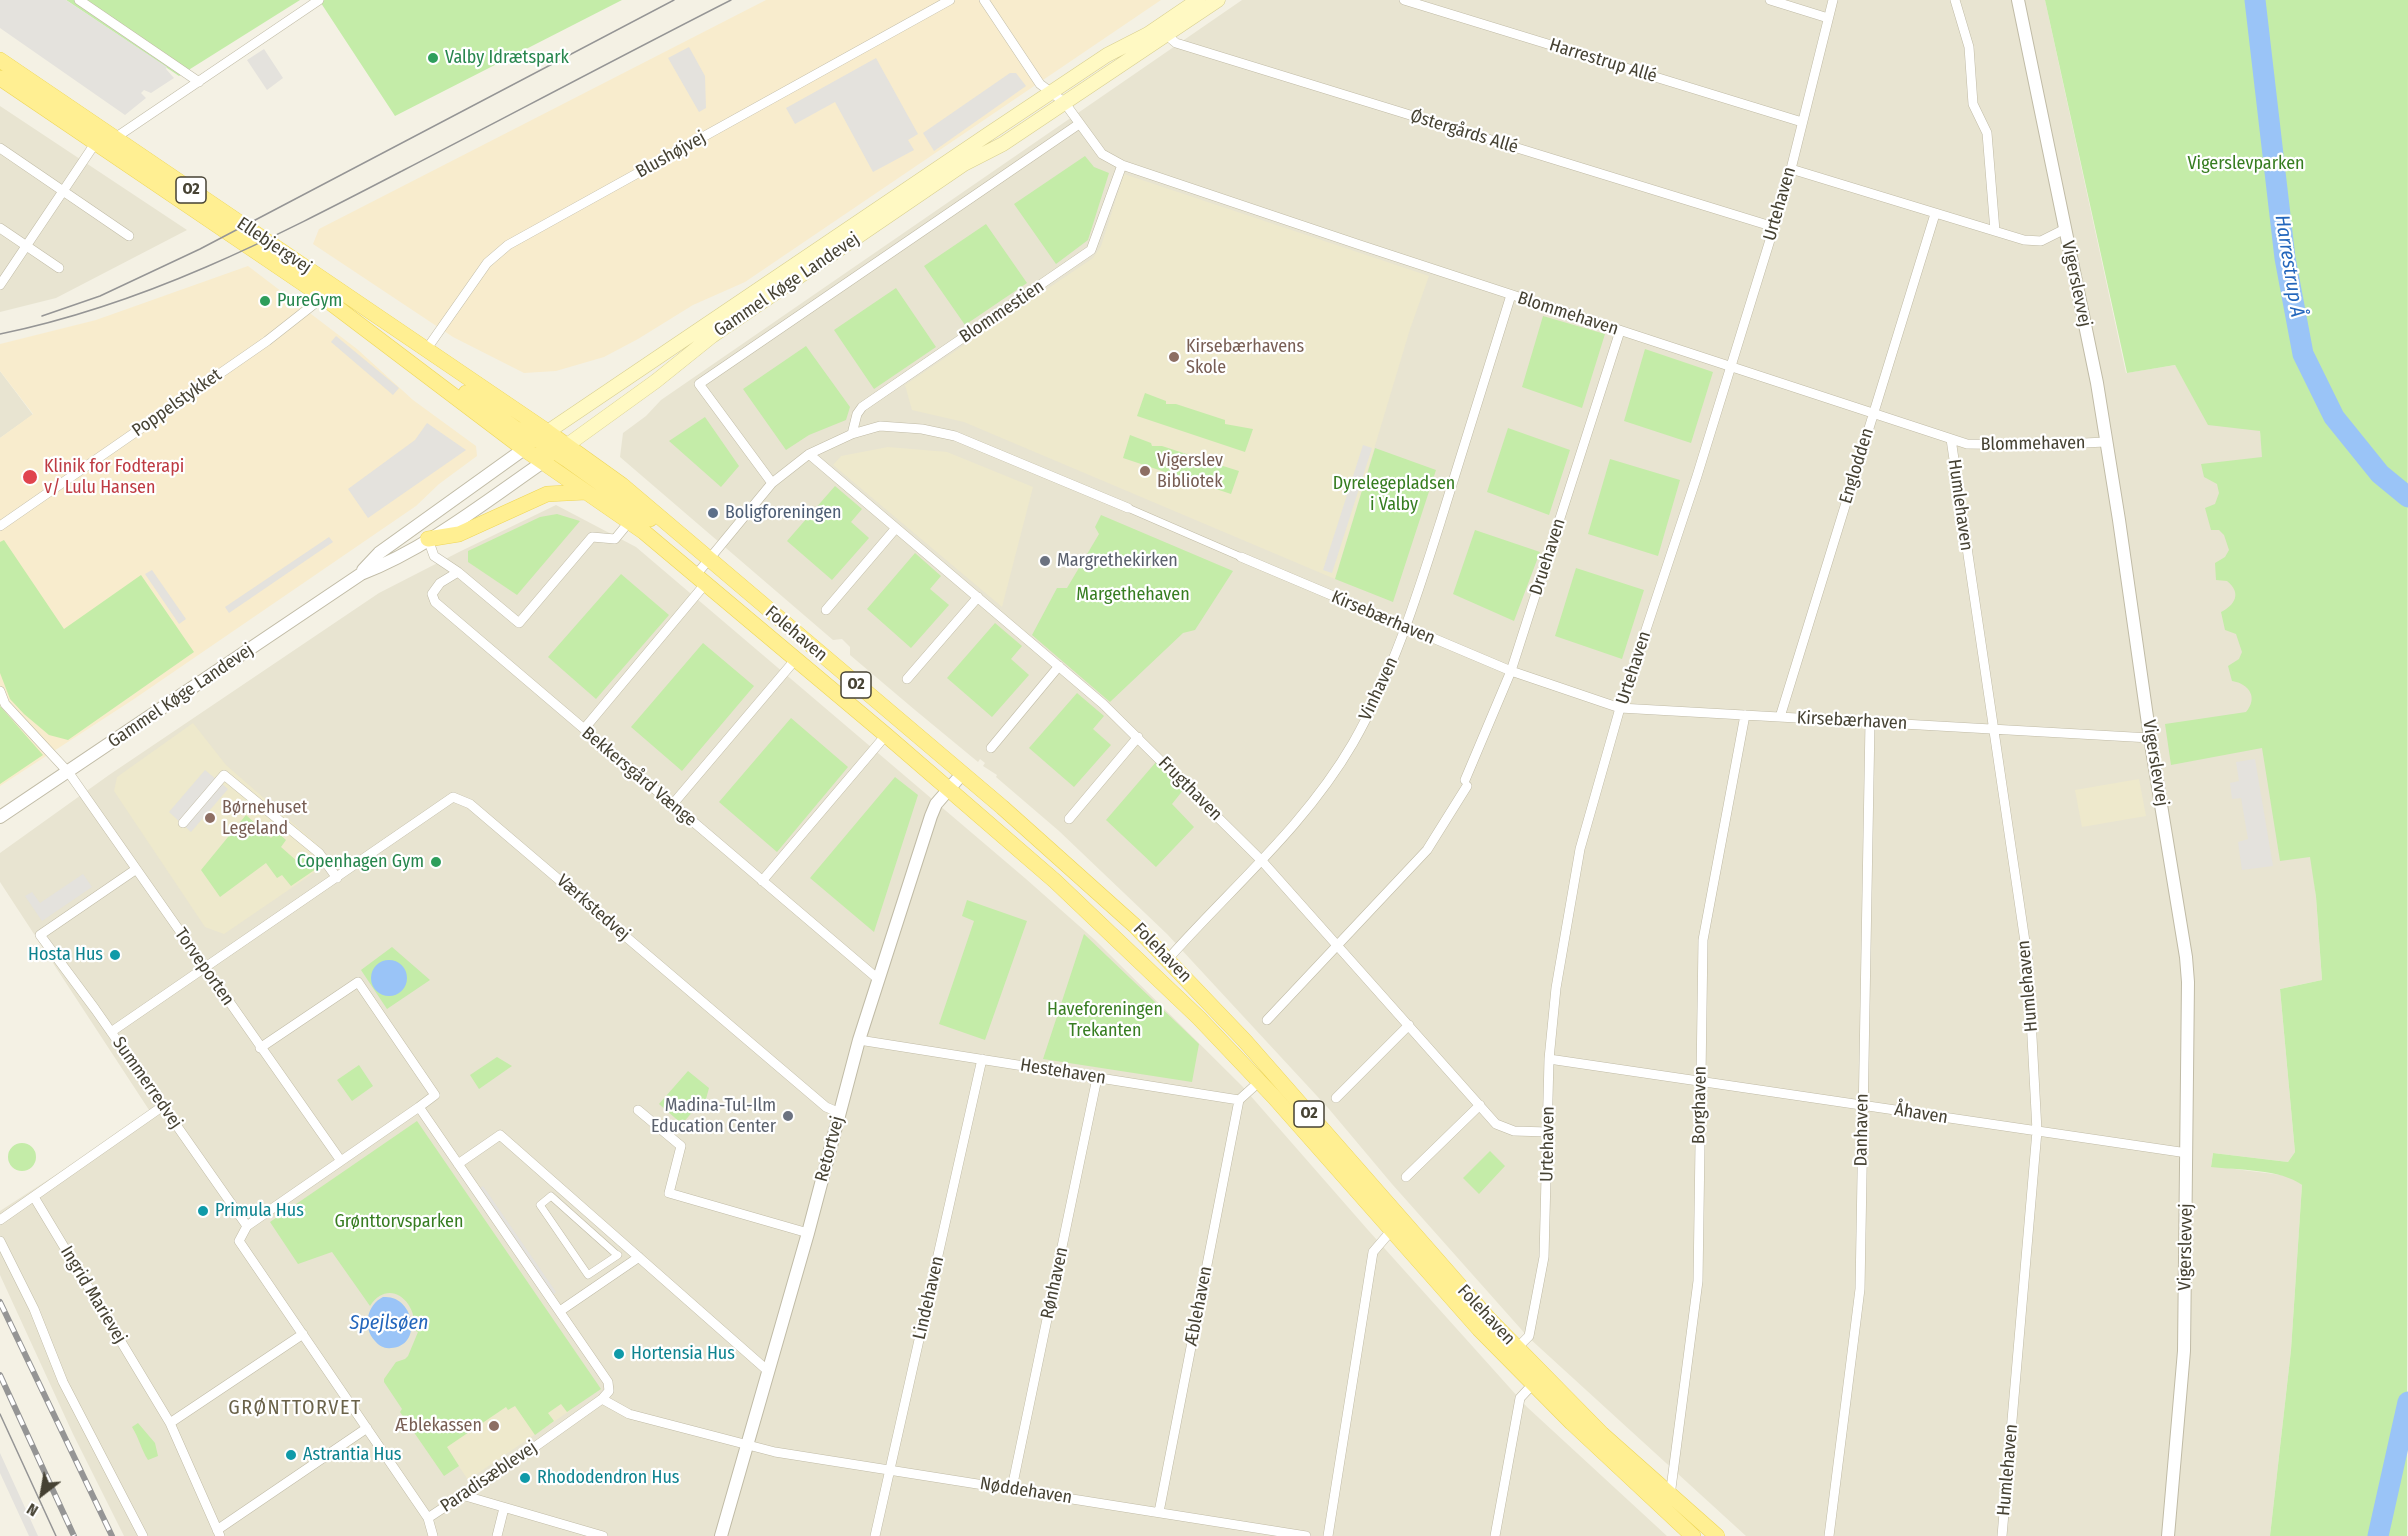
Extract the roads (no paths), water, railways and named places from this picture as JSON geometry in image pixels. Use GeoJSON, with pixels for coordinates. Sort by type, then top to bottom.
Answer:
{"type":"FeatureCollection","features":[{"type":"Feature","properties":{"kind":"main road","name":"Gammel Køge Landevej"},"geometry":{"type":"LineString","coordinates":[[536,440],[1107,55],[1163,32],[1198,0]]}},
{"type":"Feature","properties":{"kind":"main road","name":"Gammel Køge Landevej"},"geometry":{"type":"LineString","coordinates":[[543,462],[656,381],[712,336],[963,164],[1003,144],[1163,32],[1218,0]]}},
{"type":"Feature","properties":{"kind":"main road","name":"Ellebjergvej"},"geometry":{"type":"LineString","coordinates":[[0,60],[426,350],[536,440]]}},
{"type":"Feature","properties":{"kind":"main road","name":"Ellebjergvej"},"geometry":{"type":"LineString","coordinates":[[0,78],[363,326],[446,379],[514,428],[536,440]]}},
{"type":"Feature","properties":{"kind":"main road"},"geometry":{"type":"LineString","coordinates":[[536,440],[562,449]]}},
{"type":"Feature","properties":{"kind":"main road","name":"Folehaven"},"geometry":{"type":"LineString","coordinates":[[536,440],[562,449],[622,485],[1093,886],[1168,958],[1245,1041],[1454,1281],[1516,1348],[1602,1434],[1717,1536]]}},
{"type":"Feature","properties":{"kind":"main road","name":"Folehaven"},"geometry":{"type":"LineString","coordinates":[[536,440],[543,462],[629,522],[701,579],[1055,881],[1120,941],[1260,1081],[1391,1231],[1533,1384],[1693,1536]]}},
{"type":"Feature","properties":{"kind":"main road"},"geometry":{"type":"LineString","coordinates":[[428,539],[459,534],[547,494],[586,492]]}},
{"type":"Feature","properties":{"kind":"street"},"geometry":{"type":"LineString","coordinates":[[79,0],[199,82]]}},
{"type":"Feature","properties":{"kind":"street"},"geometry":{"type":"LineString","coordinates":[[115,138],[319,0]]}},
{"type":"Feature","properties":{"kind":"street","name":"Blushøjvej"},"geometry":{"type":"LineString","coordinates":[[426,350],[487,263],[508,245],[950,0]]}},
{"type":"Feature","properties":{"kind":"street"},"geometry":{"type":"LineString","coordinates":[[984,0],[1040,84],[1064,102]]}},
{"type":"Feature","properties":{"kind":"street","name":"Harrestrup Allé"},"geometry":{"type":"LineString","coordinates":[[1404,0],[1802,122]]}},
{"type":"Feature","properties":{"kind":"street"},"geometry":{"type":"LineString","coordinates":[[1770,0],[1828,18]]}},
{"type":"Feature","properties":{"kind":"street","name":"Urtehaven"},"geometry":{"type":"LineString","coordinates":[[1516,1348],[1529,1336],[1544,1257],[1548,1059],[1557,988],[1581,849],[1620,708],[1697,476],[1729,366],[1774,227],[1791,169],[1833,0]]}},
{"type":"Feature","properties":{"kind":"street"},"geometry":{"type":"LineString","coordinates":[[1955,0],[1969,46],[1973,104],[1987,133],[1995,231]]}},
{"type":"Feature","properties":{"kind":"street","name":"Vigerslevvej"},"geometry":{"type":"LineString","coordinates":[[2018,0],[2097,383],[2150,738],[2186,957],[2188,982],[2184,1351],[2168,1536]]}},
{"type":"Feature","properties":{"kind":"street","name":"Østergårds Allé"},"geometry":{"type":"LineString","coordinates":[[1163,32],[1176,43],[1774,227]]}},
{"type":"Feature","properties":{"kind":"street","name":"Blommehaven"},"geometry":{"type":"LineString","coordinates":[[1064,102],[1102,154],[1122,165],[1873,414],[1967,444],[2043,446],[2105,442]]}},
{"type":"Feature","properties":{"kind":"street","name":"Gammel Køge Landevej"},"geometry":{"type":"LineString","coordinates":[[772,483],[699,384],[1079,124]]}},
{"type":"Feature","properties":{"kind":"street"},"geometry":{"type":"LineString","coordinates":[[0,285],[96,142]]}},
{"type":"Feature","properties":{"kind":"street"},"geometry":{"type":"LineString","coordinates":[[0,148],[129,236]]}},
{"type":"Feature","properties":{"kind":"street","name":"Blommestien"},"geometry":{"type":"LineString","coordinates":[[852,434],[857,414],[862,407],[1091,250],[1122,165]]}},
{"type":"Feature","properties":{"kind":"street"},"geometry":{"type":"LineString","coordinates":[[1791,169],[2024,240],[2041,241],[2065,229]]}},
{"type":"Feature","properties":{"kind":"street","name":"Englodden"},"geometry":{"type":"LineString","coordinates":[[1780,717],[1935,214]]}},
{"type":"Feature","properties":{"kind":"street"},"geometry":{"type":"LineString","coordinates":[[0,228],[59,268]]}},
{"type":"Feature","properties":{"kind":"street","name":"Vinhaven"},"geometry":{"type":"LineString","coordinates":[[1168,958],[1262,861],[1300,818],[1353,744],[1407,629],[1511,295]]}},
{"type":"Feature","properties":{"kind":"street","name":"Poppelstykket"},"geometry":{"type":"LineString","coordinates":[[0,526],[252,351],[323,297]]}},
{"type":"Feature","properties":{"kind":"street","name":"Druehaven"},"geometry":{"type":"LineString","coordinates":[[1267,1020],[1427,850],[1466,783],[1511,671],[1620,331]]}},
{"type":"Feature","properties":{"kind":"street","name":"Kirsebærhaven"},"geometry":{"type":"LineString","coordinates":[[701,579],[709,559],[772,483],[809,454],[852,434],[880,426],[922,429],[955,436],[1407,629],[1511,671],[1620,708],[2150,738]]}},
{"type":"Feature","properties":{"kind":"street","name":"Humlehaven"},"geometry":{"type":"LineString","coordinates":[[1951,439],[2028,962],[2037,1131],[2002,1536]]}},
{"type":"Feature","properties":{"kind":"street","name":"Gammel Køge Landevej"},"geometry":{"type":"LineString","coordinates":[[0,818],[361,573],[379,553],[536,440]]}},
{"type":"Feature","properties":{"kind":"street","name":"Frugthaven"},"geometry":{"type":"LineString","coordinates":[[809,454],[1059,666],[1138,737],[1262,861],[1497,1124],[1504,1128],[1548,1132]]}},
{"type":"Feature","properties":{"kind":"street","name":"Gammel Køge Landevej"},"geometry":{"type":"LineString","coordinates":[[361,573],[388,563],[428,539],[543,462]]}},
{"type":"Feature","properties":{"kind":"street"},"geometry":{"type":"LineString","coordinates":[[428,539],[434,556],[458,572],[519,623],[592,537],[615,539],[629,522]]}},
{"type":"Feature","properties":{"kind":"street","name":"Folehaven"},"geometry":{"type":"LineString","coordinates":[[826,610],[896,528]]}},
{"type":"Feature","properties":{"kind":"street","name":"Bekkersgård Vænge"},"geometry":{"type":"LineString","coordinates":[[458,572],[440,583],[432,594],[435,602],[878,979]]}},
{"type":"Feature","properties":{"kind":"street"},"geometry":{"type":"LineString","coordinates":[[584,729],[701,579]]}},
{"type":"Feature","properties":{"kind":"street"},"geometry":{"type":"LineString","coordinates":[[907,679],[978,597]]}},
{"type":"Feature","properties":{"kind":"street","name":"Folehaven"},"geometry":{"type":"LineString","coordinates":[[672,805],[795,660]]}},
{"type":"Feature","properties":{"kind":"street"},"geometry":{"type":"LineString","coordinates":[[990,748],[1059,666]]}},
{"type":"Feature","properties":{"kind":"street","name":"Torveporten"},"geometry":{"type":"LineString","coordinates":[[0,691],[5,704],[69,773],[340,1161]]}},
{"type":"Feature","properties":{"kind":"street","name":"Borghaven"},"geometry":{"type":"LineString","coordinates":[[1670,1496],[1698,1281],[1703,940],[1745,715]]}},
{"type":"Feature","properties":{"kind":"street","name":"Danhaven"},"geometry":{"type":"LineString","coordinates":[[1829,1536],[1860,1289],[1870,722]]}},
{"type":"Feature","properties":{"kind":"street"},"geometry":{"type":"LineString","coordinates":[[762,881],[886,735]]}},
{"type":"Feature","properties":{"kind":"street"},"geometry":{"type":"LineString","coordinates":[[1069,819],[1138,737]]}},
{"type":"Feature","properties":{"kind":"street","name":"Retortvej"},"geometry":{"type":"LineString","coordinates":[[721,1536],[878,979],[931,816],[936,804],[962,774]]}},
{"type":"Feature","properties":{"kind":"street"},"geometry":{"type":"LineString","coordinates":[[183,823],[224,775],[319,853],[337,878]]}},
{"type":"Feature","properties":{"kind":"street","name":"Værkstedvej"},"geometry":{"type":"LineString","coordinates":[[204,968],[453,797],[470,804],[826,1107],[840,1113]]}},
{"type":"Feature","properties":{"kind":"street"},"geometry":{"type":"LineString","coordinates":[[111,1032],[40,935],[135,870]]}},
{"type":"Feature","properties":{"kind":"street","name":"Summerredvej"},"geometry":{"type":"LineString","coordinates":[[204,968],[111,1032],[247,1226]]}},
{"type":"Feature","properties":{"kind":"street"},"geometry":{"type":"LineString","coordinates":[[247,1226],[435,1095],[358,982],[260,1048]]}},
{"type":"Feature","properties":{"kind":"street"},"geometry":{"type":"LineString","coordinates":[[1336,1098],[1409,1025]]}},
{"type":"Feature","properties":{"kind":"street","name":"Hestehaven"},"geometry":{"type":"LineString","coordinates":[[860,1040],[1239,1100]]}},
{"type":"Feature","properties":{"kind":"street","name":"Lindehaven"},"geometry":{"type":"LineString","coordinates":[[875,1536],[982,1059]]}},
{"type":"Feature","properties":{"kind":"street","name":"Åhaven"},"geometry":{"type":"LineString","coordinates":[[1548,1059],[2187,1153]]}},
{"type":"Feature","properties":{"kind":"street","name":"Rønhaven"},"geometry":{"type":"LineString","coordinates":[[1012,1488],[1098,1078]]}},
{"type":"Feature","properties":{"kind":"street"},"geometry":{"type":"LineString","coordinates":[[1239,1100],[1260,1081]]}},
{"type":"Feature","properties":{"kind":"street","name":"Æblehaven"},"geometry":{"type":"LineString","coordinates":[[1159,1512],[1239,1100]]}},
{"type":"Feature","properties":{"kind":"street"},"geometry":{"type":"LineString","coordinates":[[1406,1176],[1480,1105]]}},
{"type":"Feature","properties":{"kind":"street"},"geometry":{"type":"LineString","coordinates":[[0,1220],[163,1106]]}},
{"type":"Feature","properties":{"kind":"street"},"geometry":{"type":"LineString","coordinates":[[419,1107],[608,1382],[609,1391],[602,1399]]}},
{"type":"Feature","properties":{"kind":"street"},"geometry":{"type":"LineString","coordinates":[[638,1110],[681,1146],[669,1193],[808,1233]]}},
{"type":"Feature","properties":{"kind":"street"},"geometry":{"type":"LineString","coordinates":[[458,1164],[500,1135],[768,1371]]}},
{"type":"Feature","properties":{"kind":"street"},"geometry":{"type":"LineString","coordinates":[[551,1196],[618,1255],[588,1275],[540,1205],[551,1196]]}},
{"type":"Feature","properties":{"kind":"street","name":"Ingrid Marievej"},"geometry":{"type":"LineString","coordinates":[[34,1197],[170,1423],[219,1533]]}},
{"type":"Feature","properties":{"kind":"street","name":"Paradisæblevej"},"geometry":{"type":"LineString","coordinates":[[247,1226],[239,1241],[428,1518],[602,1399]]}},
{"type":"Feature","properties":{"kind":"street"},"geometry":{"type":"LineString","coordinates":[[1328,1536],[1372,1252],[1391,1231]]}},
{"type":"Feature","properties":{"kind":"street"},"geometry":{"type":"LineString","coordinates":[[0,1240],[34,1309],[63,1382],[143,1536]]}},
{"type":"Feature","properties":{"kind":"street"},"geometry":{"type":"LineString","coordinates":[[560,1311],[639,1257]]}},
{"type":"Feature","properties":{"kind":"street"},"geometry":{"type":"LineString","coordinates":[[170,1423],[303,1334]]}},
{"type":"Feature","properties":{"kind":"street"},"geometry":{"type":"LineString","coordinates":[[1495,1536],[1520,1398],[1533,1384]]}},
{"type":"Feature","properties":{"kind":"street","name":"Nøddehaven"},"geometry":{"type":"LineString","coordinates":[[602,1399],[629,1414],[775,1452],[1306,1536]]}},
{"type":"Feature","properties":{"kind":"street"},"geometry":{"type":"LineString","coordinates":[[219,1533],[367,1428]]}},
{"type":"Feature","properties":{"kind":"street"},"geometry":{"type":"LineString","coordinates":[[462,1495],[603,1536]]}},
{"type":"Feature","properties":{"kind":"street"},"geometry":{"type":"LineString","coordinates":[[497,1536],[504,1508]]}},
{"type":"Feature","properties":{"kind":"street"},"geometry":{"type":"LineString","coordinates":[[428,1518],[433,1536]]}},
{"type":"Feature","properties":{"kind":"water"},"geometry":{"type":"Polygon","coordinates":[[[389,960],[401,966],[407,978],[401,990],[389,996],[377,990],[371,978],[377,966],[389,960]]]}},
{"type":"Feature","properties":{"kind":"water","name":"Spejlsøen"},"geometry":{"type":"Polygon","coordinates":[[[383,1297],[394,1298],[402,1303],[411,1321],[408,1339],[401,1345],[391,1348],[384,1348],[378,1344],[371,1335],[368,1323],[373,1305],[383,1297]]]}},
{"type":"Feature","properties":{"kind":"waterway","name":"Harrestrup Å"},"geometry":{"type":"LineString","coordinates":[[2255,0],[2285,258],[2303,354],[2334,417],[2380,474],[2408,497]]}},
{"type":"Feature","properties":{"kind":"waterway","name":"Harrestrup Å"},"geometry":{"type":"LineString","coordinates":[[2378,1536],[2408,1402]]}},
{"type":"Feature","properties":{"kind":"tram line"},"geometry":{"type":"LineString","coordinates":[[42,316],[100,296],[200,249],[674,0]]}},
{"type":"Feature","properties":{"kind":"tram line"},"geometry":{"type":"LineString","coordinates":[[0,334],[106,305],[157,287],[256,245],[731,0]]}},
{"type":"Feature","properties":{"kind":"tram line"},"geometry":{"type":"LineString","coordinates":[[0,1414],[56,1536]]}},
{"type":"Feature","properties":{"kind":"railway"},"geometry":{"type":"LineString","coordinates":[[0,1302],[112,1536]]}},
{"type":"Feature","properties":{"kind":"railway"},"geometry":{"type":"LineString","coordinates":[[0,1375],[74,1536]]}},
{"type":"Feature","properties":{"kind":"place","name":"Valby Idrætspark"},"geometry":{"type":"Point","coordinates":[433,58]}},
{"type":"Feature","properties":{"kind":"place","name":"PureGym"},"geometry":{"type":"Point","coordinates":[265,301]}},
{"type":"Feature","properties":{"kind":"place","name":"Kirsebærhavens Skole"},"geometry":{"type":"Point","coordinates":[1174,357]}},
{"type":"Feature","properties":{"kind":"place","name":"Vigerslev Bibliotek"},"geometry":{"type":"Point","coordinates":[1145,471]}},
{"type":"Feature","properties":{"kind":"place","name":"Klinik for Fodterapi v/ Lulu Hansen"},"geometry":{"type":"Point","coordinates":[30,477]}},
{"type":"Feature","properties":{"kind":"place","name":"Boligforeningen"},"geometry":{"type":"Point","coordinates":[713,513]}},
{"type":"Feature","properties":{"kind":"place","name":"Margrethekirken"},"geometry":{"type":"Point","coordinates":[1045,561]}},
{"type":"Feature","properties":{"kind":"place","name":"Børnehuset Legeland"},"geometry":{"type":"Point","coordinates":[210,818]}},
{"type":"Feature","properties":{"kind":"place","name":"Copenhagen Gym"},"geometry":{"type":"Point","coordinates":[436,862]}},
{"type":"Feature","properties":{"kind":"place","name":"Hosta Hus"},"geometry":{"type":"Point","coordinates":[115,955]}},
{"type":"Feature","properties":{"kind":"place","name":"Madina-Tul-Ilm Education Center"},"geometry":{"type":"Point","coordinates":[788,1116]}},
{"type":"Feature","properties":{"kind":"place","name":"Primula Hus"},"geometry":{"type":"Point","coordinates":[203,1211]}},
{"type":"Feature","properties":{"kind":"place","name":"Hortensia Hus"},"geometry":{"type":"Point","coordinates":[619,1354]}},
{"type":"Feature","properties":{"kind":"place","name":"Æblekassen"},"geometry":{"type":"Point","coordinates":[494,1426]}},
{"type":"Feature","properties":{"kind":"place","name":"Astrantia Hus"},"geometry":{"type":"Point","coordinates":[291,1455]}},
{"type":"Feature","properties":{"kind":"place","name":"Rhododendron Hus"},"geometry":{"type":"Point","coordinates":[525,1478]}},
{"type":"Feature","properties":{"kind":"district","name":"GRØNTTORVET"},"geometry":{"type":"Point","coordinates":[295,1408]}},
{"type":"Feature","properties":{"kind":"park label","name":"Vigerslevparken"},"geometry":{"type":"Point","coordinates":[2246,164]}},
{"type":"Feature","properties":{"kind":"park label","name":"Dyrelegepladsen i Valby"},"geometry":{"type":"Point","coordinates":[1394,494]}},
{"type":"Feature","properties":{"kind":"park label","name":"Margethehaven"},"geometry":{"type":"Point","coordinates":[1133,595]}},
{"type":"Feature","properties":{"kind":"park label","name":"Haveforeningen Trekanten"},"geometry":{"type":"Point","coordinates":[1105,1020]}},
{"type":"Feature","properties":{"kind":"park label","name":"Grønttorvsparken"},"geometry":{"type":"Point","coordinates":[399,1222]}}]}
